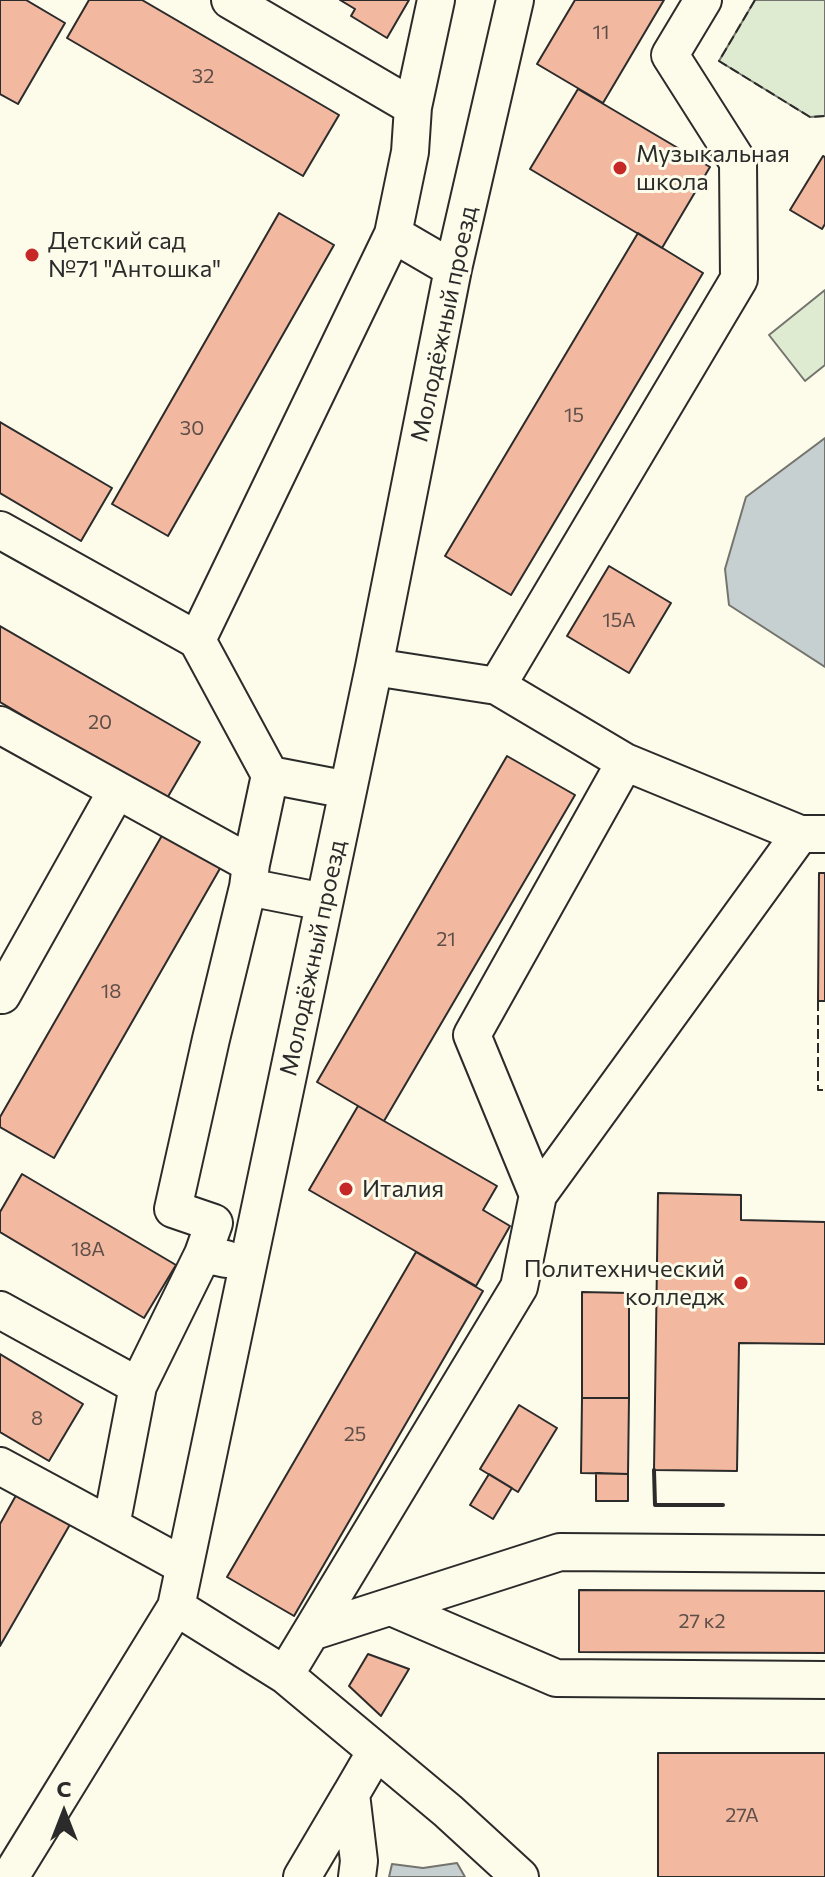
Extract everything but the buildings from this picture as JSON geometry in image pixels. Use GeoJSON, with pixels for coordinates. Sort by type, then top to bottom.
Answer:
{"type":"FeatureCollection","features":[{"type":"Feature","properties":{"kind":"street"},"geometry":{"type":"LineString","coordinates":[[230,0],[413,107]]}},
{"type":"Feature","properties":{"kind":"street"},"geometry":{"type":"LineString","coordinates":[[197,640],[393,234],[410,152],[413,107],[436,0]]}},
{"type":"Feature","properties":{"kind":"street","name":"Молодёжный проезд"},"geometry":{"type":"LineString","coordinates":[[10,1877],[176,1607],[374,667],[453,269],[515,0]]}},
{"type":"Feature","properties":{"kind":"street"},"geometry":{"type":"LineString","coordinates":[[497,686],[739,279],[738,162],[670,55],[703,0]]}},
{"type":"Feature","properties":{"kind":"street"},"geometry":{"type":"LineString","coordinates":[[393,234],[453,269]]}},
{"type":"Feature","properties":{"kind":"street"},"geometry":{"type":"LineString","coordinates":[[0,530],[197,640],[270,775],[250,876],[173,1209],[214,1223],[203,1254],[138,1386],[111,1526]]}},
{"type":"Feature","properties":{"kind":"street"},"geometry":{"type":"LineString","coordinates":[[285,1675],[519,1287],[538,1195],[812,834],[625,762],[497,686],[374,667]]}},
{"type":"Feature","properties":{"kind":"street"},"geometry":{"type":"LineString","coordinates":[[0,725],[117,790],[250,876],[324,902]]}},
{"type":"Feature","properties":{"kind":"street"},"geometry":{"type":"LineString","coordinates":[[538,1195],[472,1035],[625,762]]}},
{"type":"Feature","properties":{"kind":"street"},"geometry":{"type":"LineString","coordinates":[[270,775],[348,790]]}},
{"type":"Feature","properties":{"kind":"street"},"geometry":{"type":"LineString","coordinates":[[0,994],[117,790]]}},
{"type":"Feature","properties":{"kind":"street"},"geometry":{"type":"LineString","coordinates":[[203,1254],[248,1264]]}},
{"type":"Feature","properties":{"kind":"street"},"geometry":{"type":"LineString","coordinates":[[0,1310],[138,1386]]}},
{"type":"Feature","properties":{"kind":"street"},"geometry":{"type":"LineString","coordinates":[[0,1466],[184,1566]]}},
{"type":"Feature","properties":{"kind":"street"},"geometry":{"type":"LineString","coordinates":[[311,1632],[560,1552],[825,1554]]}},
{"type":"Feature","properties":{"kind":"street"},"geometry":{"type":"LineString","coordinates":[[176,1607],[285,1675],[448,1811],[520,1877]]}},
{"type":"Feature","properties":{"kind":"street"},"geometry":{"type":"LineString","coordinates":[[391,1607],[556,1678],[825,1680]]}},
{"type":"Feature","properties":{"kind":"street"},"geometry":{"type":"LineString","coordinates":[[302,1877],[376,1751]]}},
{"type":"Feature","properties":{"kind":"street"},"geometry":{"type":"LineString","coordinates":[[351,1794],[359,1861],[357,1877]]}},
{"type":"Feature","properties":{"kind":"green space"},"geometry":{"type":"Polygon","coordinates":[[[755,0],[825,0],[825,116],[810,117],[719,61],[755,0]]]}},
{"type":"Feature","properties":{"kind":"green space"},"geometry":{"type":"Polygon","coordinates":[[[825,290],[825,365],[805,381],[769,335],[825,290]]]}},
{"type":"Feature","properties":{"kind":"shaded area"},"geometry":{"type":"Polygon","coordinates":[[[825,438],[825,667],[729,605],[725,569],[746,497],[825,438]]]}},
{"type":"Feature","properties":{"kind":"shaded area"},"geometry":{"type":"Polygon","coordinates":[[[457,1863],[465,1877],[389,1877],[392,1864],[423,1868],[457,1863]]]}},
{"type":"Feature","properties":{"kind":"fence"},"geometry":{"type":"LineString","coordinates":[[755,0],[719,61],[810,117],[825,116]]}},
{"type":"Feature","properties":{"kind":"fence"},"geometry":{"type":"LineString","coordinates":[[818,1001],[818,1090],[825,1090]]}},
{"type":"Feature","properties":{"kind":"wall"},"geometry":{"type":"LineString","coordinates":[[654,1470],[655,1505],[723,1505]]}},
{"type":"Feature","properties":{"kind":"place","name":"Музыкальная школа"},"geometry":{"type":"Point","coordinates":[620,168]}},
{"type":"Feature","properties":{"kind":"place","name":"Детский сад №71 \"Антошка\""},"geometry":{"type":"Point","coordinates":[32,255]}},
{"type":"Feature","properties":{"kind":"place","name":"Италия"},"geometry":{"type":"Point","coordinates":[346,1189]}},
{"type":"Feature","properties":{"kind":"place","name":"Политехнический колледж"},"geometry":{"type":"Point","coordinates":[741,1283]}}]}
